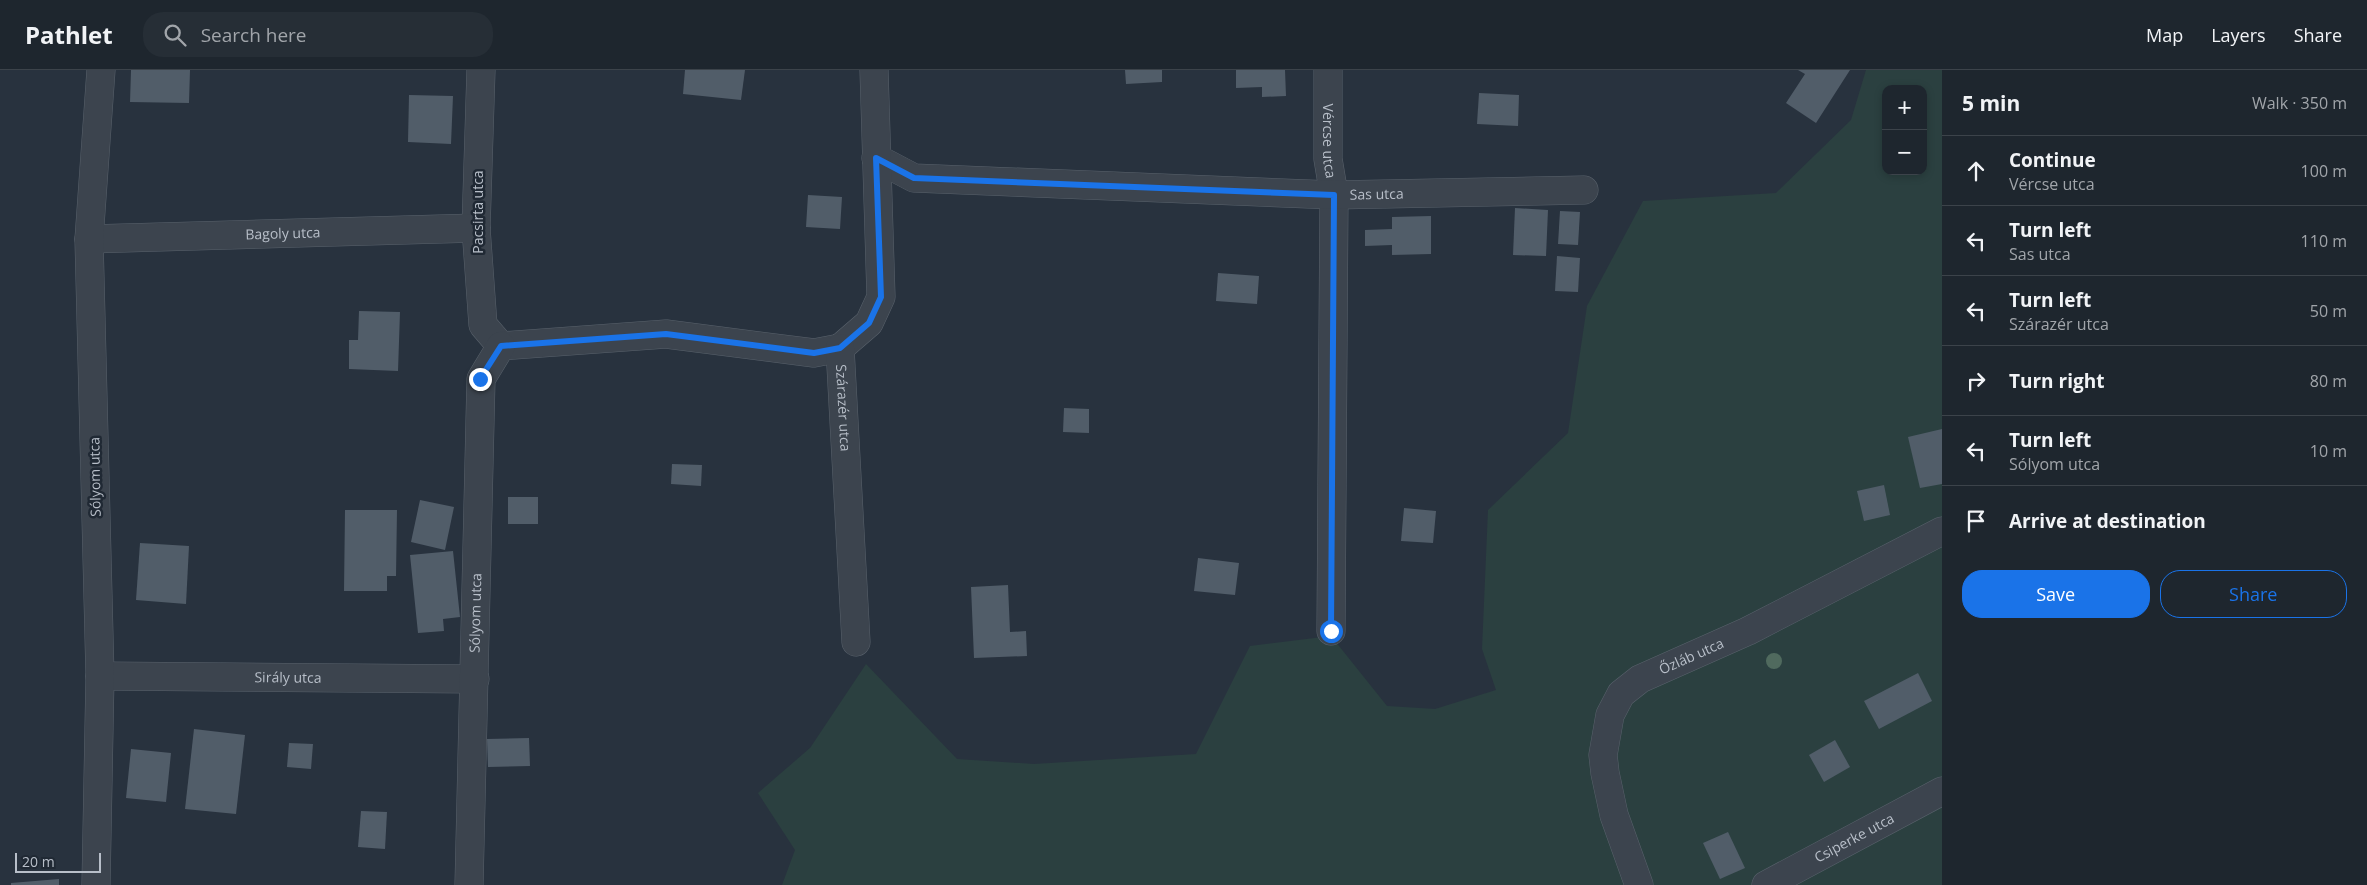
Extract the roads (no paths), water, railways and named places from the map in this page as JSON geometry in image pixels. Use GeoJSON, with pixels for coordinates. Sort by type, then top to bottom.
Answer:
{"type":"FeatureCollection","features":[{"type":"Feature","properties":{"kind":"street","name":"Sólyom utca"},"geometry":{"type":"LineString","coordinates":[[96,885],[100,676],[89,239],[101,70]]}},
{"type":"Feature","properties":{"kind":"street","name":"Pacsirta utca"},"geometry":{"type":"LineString","coordinates":[[481,70],[476,228],[482,325],[501,346]]}},
{"type":"Feature","properties":{"kind":"street","name":"Szárazér utca"},"geometry":{"type":"LineString","coordinates":[[856,642],[840,348],[869,323],[881,297],[874,70]]}},
{"type":"Feature","properties":{"kind":"street","name":"Vércse utca"},"geometry":{"type":"LineString","coordinates":[[1328,70],[1328,159],[1334,195],[1331,631]]}},
{"type":"Feature","properties":{"kind":"street","name":"Sas utca"},"geometry":{"type":"LineString","coordinates":[[876,158],[914,178],[1334,195],[1584,190]]}},
{"type":"Feature","properties":{"kind":"street","name":"Bagoly utca"},"geometry":{"type":"LineString","coordinates":[[89,239],[476,228]]}},
{"type":"Feature","properties":{"kind":"street"},"geometry":{"type":"LineString","coordinates":[[501,346],[666,334],[814,353],[840,348]]}},
{"type":"Feature","properties":{"kind":"street","name":"Sólyom utca"},"geometry":{"type":"LineString","coordinates":[[469,885],[475,679],[480,379],[501,346]]}},
{"type":"Feature","properties":{"kind":"street","name":"Őzláb utca"},"geometry":{"type":"LineString","coordinates":[[1639,885],[1614,814],[1605,773],[1604,755],[1610,716],[1621,694],[1640,679],[1748,631],[1942,531]]}},
{"type":"Feature","properties":{"kind":"street","name":"Sirály utca"},"geometry":{"type":"LineString","coordinates":[[100,676],[475,679]]}},
{"type":"Feature","properties":{"kind":"street","name":"Csiperke utca"},"geometry":{"type":"LineString","coordinates":[[1766,885],[1942,791]]}}]}
